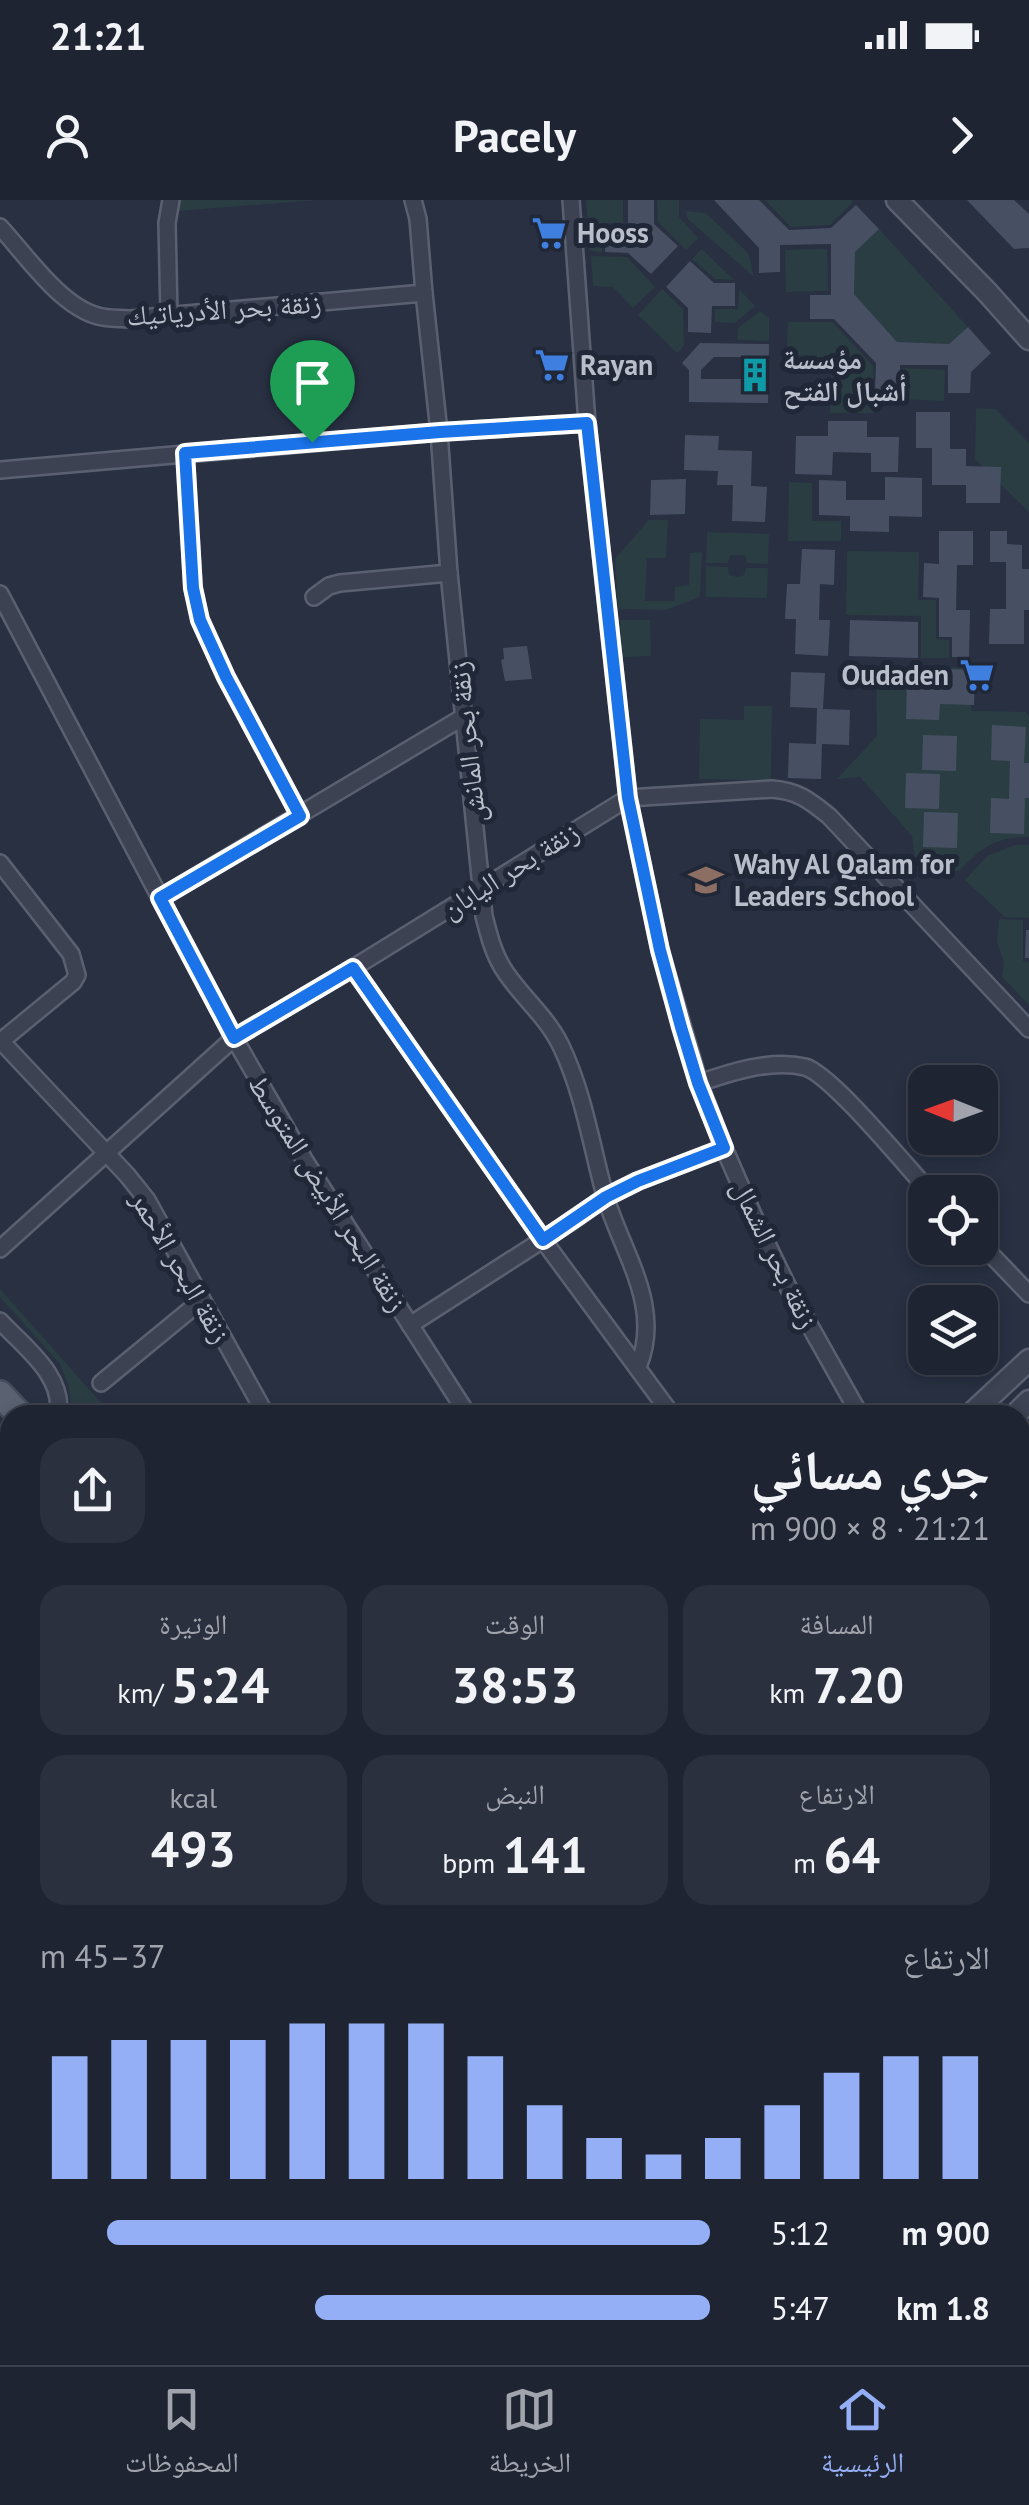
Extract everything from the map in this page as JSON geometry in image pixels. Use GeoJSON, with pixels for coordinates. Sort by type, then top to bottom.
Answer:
{"type":"FeatureCollection","features":[{"type":"Feature","properties":{"kind":"street"},"geometry":{"type":"LineString","coordinates":[[168,315],[167,223],[171,200]]}},
{"type":"Feature","properties":{"kind":"street","name":"زنقة بحر المانش"},"geometry":{"type":"LineString","coordinates":[[413,200],[440,432],[449,573],[484,916],[503,969],[535,1006],[560,1045],[581,1102],[606,1197],[642,1296],[646,1321],[644,1353],[638,1367]]}},
{"type":"Feature","properties":{"kind":"street","name":"زنقة بحر الشمال"},"geometry":{"type":"LineString","coordinates":[[571,200],[587,423],[628,798],[660,950],[698,1083],[724,1148],[788,1287],[854,1405]]}},
{"type":"Feature","properties":{"kind":"street"},"geometry":{"type":"LineString","coordinates":[[897,200],[1029,338]]}},
{"type":"Feature","properties":{"kind":"street","name":"زنقة بحر الأدرياتيك"},"geometry":{"type":"LineString","coordinates":[[0,227],[49,282],[78,306],[98,316],[130,319],[424,293]]}},
{"type":"Feature","properties":{"kind":"street"},"geometry":{"type":"LineString","coordinates":[[0,470],[587,423]]}},
{"type":"Feature","properties":{"kind":"street"},"geometry":{"type":"LineString","coordinates":[[185,453],[193,588],[200,620],[300,816]]}},
{"type":"Feature","properties":{"kind":"street"},"geometry":{"type":"LineString","coordinates":[[314,596],[340,583],[449,573]]}},
{"type":"Feature","properties":{"kind":"street","name":"زنقة البحر الأبيض المتوسط"},"geometry":{"type":"LineString","coordinates":[[0,594],[234,1038],[305,1161],[456,1405]]}},
{"type":"Feature","properties":{"kind":"street"},"geometry":{"type":"LineString","coordinates":[[160,898],[465,716]]}},
{"type":"Feature","properties":{"kind":"street","name":"زنقة بحر اليابان"},"geometry":{"type":"LineString","coordinates":[[0,1249],[234,1038],[628,798],[772,789],[804,797],[829,816],[1029,1029]]}},
{"type":"Feature","properties":{"kind":"street"},"geometry":{"type":"LineString","coordinates":[[0,864],[70,954],[77,975],[0,1042]]}},
{"type":"Feature","properties":{"kind":"street"},"geometry":{"type":"LineString","coordinates":[[353,968],[543,1240],[665,1405]]}},
{"type":"Feature","properties":{"kind":"street","name":"زنقة البحر الأحمر"},"geometry":{"type":"LineString","coordinates":[[0,1042],[148,1200],[260,1405]]}},
{"type":"Feature","properties":{"kind":"street"},"geometry":{"type":"LineString","coordinates":[[698,1083],[758,1067],[810,1068],[833,1085],[915,1175]]}},
{"type":"Feature","properties":{"kind":"street"},"geometry":{"type":"LineString","coordinates":[[410,1325],[606,1197],[724,1148]]}},
{"type":"Feature","properties":{"kind":"street"},"geometry":{"type":"LineString","coordinates":[[998,1262],[1029,1294]]}},
{"type":"Feature","properties":{"kind":"street"},"geometry":{"type":"LineString","coordinates":[[101,1382],[202,1300]]}},
{"type":"Feature","properties":{"kind":"street"},"geometry":{"type":"LineString","coordinates":[[0,1321],[54,1381],[59,1405]]}},
{"type":"Feature","properties":{"kind":"street"},"geometry":{"type":"LineString","coordinates":[[981,1405],[1029,1360]]}},
{"type":"Feature","properties":{"kind":"shaded area"},"geometry":{"type":"Polygon","coordinates":[[[181,200],[318,200],[178,211],[181,200]]]}},
{"type":"Feature","properties":{"kind":"shaded area"},"geometry":{"type":"Polygon","coordinates":[[[586,200],[623,200],[623,223],[602,223],[602,252],[590,251],[586,200]]]}},
{"type":"Feature","properties":{"kind":"shaded area"},"geometry":{"type":"Polygon","coordinates":[[[657,200],[679,200],[679,217],[698,238],[686,250],[658,222],[657,200]]]}},
{"type":"Feature","properties":{"kind":"shaded area"},"geometry":{"type":"Polygon","coordinates":[[[765,200],[853,202],[830,225],[791,227],[765,200]]]}},
{"type":"Feature","properties":{"kind":"shaded area"},"geometry":{"type":"Polygon","coordinates":[[[685,211],[706,213],[748,253],[754,277],[688,219],[685,211]]]}},
{"type":"Feature","properties":{"kind":"shaded area"},"geometry":{"type":"Polygon","coordinates":[[[879,229],[968,327],[949,344],[897,342],[854,294],[855,252],[879,229]]]}},
{"type":"Feature","properties":{"kind":"shaded area"},"geometry":{"type":"Polygon","coordinates":[[[702,249],[734,280],[715,279],[692,259],[702,249]]]}},
{"type":"Feature","properties":{"kind":"shaded area"},"geometry":{"type":"Polygon","coordinates":[[[827,249],[828,291],[786,292],[785,250],[827,249]]]}},
{"type":"Feature","properties":{"kind":"shaded area"},"geometry":{"type":"Polygon","coordinates":[[[591,256],[627,257],[655,287],[633,308],[613,287],[593,286],[591,256]]]}},
{"type":"Feature","properties":{"kind":"shaded area"},"geometry":{"type":"Polygon","coordinates":[[[662,289],[683,309],[684,346],[677,353],[638,315],[662,289]]]}},
{"type":"Feature","properties":{"kind":"shaded area"},"geometry":{"type":"Polygon","coordinates":[[[739,289],[755,306],[735,323],[715,322],[715,309],[738,309],[739,289]]]}},
{"type":"Feature","properties":{"kind":"shaded area"},"geometry":{"type":"Polygon","coordinates":[[[760,311],[769,318],[769,341],[738,340],[738,328],[760,311]]]}},
{"type":"Feature","properties":{"kind":"shaded area"},"geometry":{"type":"Polygon","coordinates":[[[788,322],[833,322],[873,366],[873,413],[830,413],[831,374],[816,356],[787,355],[788,322]]]}},
{"type":"Feature","properties":{"kind":"shaded area"},"geometry":{"type":"Polygon","coordinates":[[[903,368],[945,370],[944,401],[902,399],[903,368]]]}},
{"type":"Feature","properties":{"kind":"shaded area"},"geometry":{"type":"Polygon","coordinates":[[[976,408],[995,409],[1029,443],[1029,512],[975,459],[976,408]]]}},
{"type":"Feature","properties":{"kind":"shaded area"},"geometry":{"type":"Polygon","coordinates":[[[789,482],[812,483],[812,521],[841,521],[841,541],[788,541],[789,482]]]}},
{"type":"Feature","properties":{"kind":"shaded area"},"geometry":{"type":"Polygon","coordinates":[[[649,520],[668,520],[666,558],[647,558],[645,601],[674,601],[675,587],[689,585],[690,553],[702,552],[700,597],[666,610],[618,609],[615,559],[649,520]]]}},
{"type":"Feature","properties":{"kind":"shaded area"},"geometry":{"type":"Polygon","coordinates":[[[707,532],[769,534],[768,564],[747,563],[745,555],[730,555],[728,563],[706,563],[707,532]]]}},
{"type":"Feature","properties":{"kind":"shaded area"},"geometry":{"type":"Polygon","coordinates":[[[847,551],[919,552],[918,600],[936,600],[936,639],[949,640],[949,658],[921,658],[921,616],[846,615],[847,551]]]}},
{"type":"Feature","properties":{"kind":"shaded area"},"geometry":{"type":"Polygon","coordinates":[[[706,566],[728,567],[729,575],[737,577],[744,575],[746,568],[768,568],[767,598],[706,597],[706,566]]]}},
{"type":"Feature","properties":{"kind":"shaded area"},"geometry":{"type":"Polygon","coordinates":[[[620,620],[650,620],[651,656],[623,657],[620,620]]]}},
{"type":"Feature","properties":{"kind":"shaded area"},"geometry":{"type":"Polygon","coordinates":[[[972,667],[971,711],[1026,712],[1029,717],[1029,837],[990,845],[959,871],[917,874],[912,836],[860,777],[837,779],[877,736],[876,669],[972,667]]]}},
{"type":"Feature","properties":{"kind":"shaded area"},"geometry":{"type":"Polygon","coordinates":[[[744,706],[772,706],[771,780],[699,779],[700,719],[744,720],[744,706]]]}},
{"type":"Feature","properties":{"kind":"shaded area"},"geometry":{"type":"Polygon","coordinates":[[[1015,845],[1029,845],[1029,918],[1005,917],[965,880],[987,856],[1015,845]]]}},
{"type":"Feature","properties":{"kind":"shaded area"},"geometry":{"type":"Polygon","coordinates":[[[999,919],[1023,920],[1023,961],[1029,962],[1029,1005],[1002,977],[1004,962],[997,942],[999,919]]]}},
{"type":"Feature","properties":{"kind":"shaded area"},"geometry":{"type":"Polygon","coordinates":[[[0,1289],[103,1405],[71,1405],[60,1364],[0,1297],[0,1289]]]}},
{"type":"Feature","properties":{"kind":"building"},"geometry":{"type":"Polygon","coordinates":[[[628,200],[654,200],[654,224],[678,246],[651,274],[628,253],[605,252],[606,226],[628,226],[628,200]]]}},
{"type":"Feature","properties":{"kind":"building"},"geometry":{"type":"Polygon","coordinates":[[[714,200],[759,200],[789,230],[831,228],[856,205],[879,229],[855,252],[854,294],[897,342],[949,344],[968,327],[991,353],[971,372],[970,393],[948,393],[948,365],[900,365],[900,390],[875,390],[876,363],[834,319],[810,319],[810,295],[831,295],[831,244],[780,245],[780,272],[759,273],[759,248],[714,200]]]}},
{"type":"Feature","properties":{"kind":"building"},"geometry":{"type":"Polygon","coordinates":[[[967,200],[1014,200],[1029,214],[1029,248],[1014,249],[967,200]]]}},
{"type":"Feature","properties":{"kind":"building"},"geometry":{"type":"Polygon","coordinates":[[[690,261],[714,283],[735,283],[735,306],[712,306],[711,333],[688,332],[688,308],[666,287],[690,261]]]}},
{"type":"Feature","properties":{"kind":"building","name":"مؤسسة أشبال الفتح"},"geometry":{"type":"Polygon","coordinates":[[[700,343],[769,344],[768,403],[689,402],[689,370],[682,363],[700,343]],[[714,357],[701,370],[701,379],[742,379],[742,357],[714,357]]]}},
{"type":"Feature","properties":{"kind":"building"},"geometry":{"type":"Polygon","coordinates":[[[916,412],[950,412],[950,449],[966,449],[966,466],[1001,467],[1000,503],[966,503],[966,485],[932,485],[932,448],[916,448],[916,412]]]}},
{"type":"Feature","properties":{"kind":"building"},"geometry":{"type":"Polygon","coordinates":[[[828,421],[867,421],[867,437],[899,437],[898,472],[871,472],[871,453],[833,452],[832,475],[795,474],[796,436],[828,436],[828,421]]]}},
{"type":"Feature","properties":{"kind":"building"},"geometry":{"type":"Polygon","coordinates":[[[685,435],[719,436],[718,450],[752,451],[751,486],[767,487],[765,522],[732,521],[733,485],[717,485],[718,471],[684,470],[685,435]]]}},
{"type":"Feature","properties":{"kind":"building"},"geometry":{"type":"Polygon","coordinates":[[[885,477],[922,478],[922,517],[889,516],[889,532],[850,531],[850,516],[819,515],[819,480],[846,481],[846,500],[885,500],[885,477]]]}},
{"type":"Feature","properties":{"kind":"building"},"geometry":{"type":"Polygon","coordinates":[[[686,479],[685,514],[650,515],[651,480],[686,479]]]}},
{"type":"Feature","properties":{"kind":"building"},"geometry":{"type":"Polygon","coordinates":[[[939,531],[973,531],[973,565],[957,565],[956,610],[970,610],[969,657],[952,657],[952,637],[939,637],[939,598],[923,597],[924,563],[939,564],[939,531]]]}},
{"type":"Feature","properties":{"kind":"building"},"geometry":{"type":"Polygon","coordinates":[[[990,531],[1007,531],[1007,544],[1022,545],[1022,569],[1029,569],[1024,644],[989,644],[990,609],[1006,609],[1006,562],[990,562],[990,531]]]}},
{"type":"Feature","properties":{"kind":"building"},"geometry":{"type":"Polygon","coordinates":[[[802,549],[835,550],[834,585],[820,584],[819,620],[830,620],[828,656],[795,654],[796,619],[785,619],[787,584],[800,584],[802,549]]]}},
{"type":"Feature","properties":{"kind":"building"},"geometry":{"type":"Polygon","coordinates":[[[850,620],[918,622],[918,658],[849,656],[850,620]]]}},
{"type":"Feature","properties":{"kind":"building"},"geometry":{"type":"Polygon","coordinates":[[[527,646],[532,679],[505,681],[503,648],[527,646]]]}},
{"type":"Feature","properties":{"kind":"building"},"geometry":{"type":"Polygon","coordinates":[[[942,669],[975,670],[974,705],[940,704],[939,720],[906,719],[907,684],[941,685],[942,669]]]}},
{"type":"Feature","properties":{"kind":"building"},"geometry":{"type":"Polygon","coordinates":[[[791,672],[825,673],[823,709],[850,710],[849,745],[822,744],[821,779],[788,778],[789,743],[816,744],[817,708],[790,707],[791,672]]]}},
{"type":"Feature","properties":{"kind":"building"},"geometry":{"type":"Polygon","coordinates":[[[992,725],[1026,727],[1024,763],[1029,763],[1029,798],[1025,798],[1024,834],[990,833],[991,798],[1009,799],[1010,761],[991,760],[992,725]]]}},
{"type":"Feature","properties":{"kind":"building"},"geometry":{"type":"Polygon","coordinates":[[[923,735],[957,736],[956,771],[922,770],[923,735]]]}},
{"type":"Feature","properties":{"kind":"building"},"geometry":{"type":"Polygon","coordinates":[[[906,773],[940,774],[939,809],[905,808],[906,773]]]}},
{"type":"Feature","properties":{"kind":"building"},"geometry":{"type":"Polygon","coordinates":[[[924,812],[958,813],[957,848],[923,847],[924,812]]]}},
{"type":"Feature","properties":{"kind":"building"},"geometry":{"type":"Polygon","coordinates":[[[1029,930],[1029,958],[1025,958],[1029,930]]]}},
{"type":"Feature","properties":{"kind":"place","name":"Hooss"},"geometry":{"type":"Point","coordinates":[549,233]}},
{"type":"Feature","properties":{"kind":"place","name":"Rayan"},"geometry":{"type":"Point","coordinates":[552,365]}},
{"type":"Feature","properties":{"kind":"place","name":"مؤسسة أشبال الفتح"},"geometry":{"type":"Point","coordinates":[755,375]}},
{"type":"Feature","properties":{"kind":"place","name":"Oudaden"},"geometry":{"type":"Point","coordinates":[977,675]}},
{"type":"Feature","properties":{"kind":"place","name":"Wahy Al Qalam for Leaders School"},"geometry":{"type":"Point","coordinates":[706,880]}},
{"type":"Feature","properties":{"kind":"route"},"geometry":{"type":"LineString","coordinates":[[587,423],[628,798],[660,950],[681,1027],[724,1148],[606,1197],[543,1240],[353,968],[234,1038],[160,898],[300,816],[200,620],[193,588],[185,453],[312,442],[587,423]]}}]}
